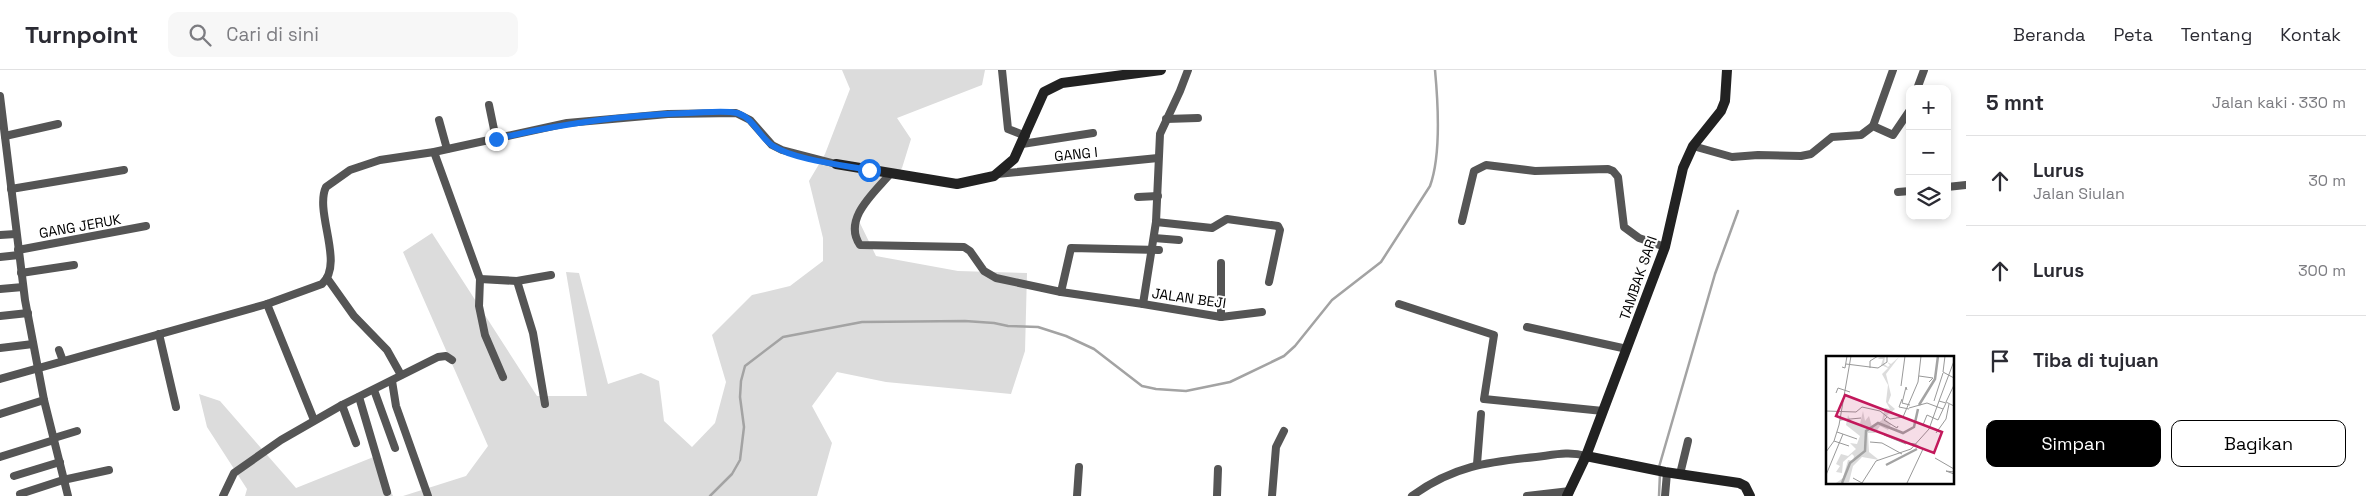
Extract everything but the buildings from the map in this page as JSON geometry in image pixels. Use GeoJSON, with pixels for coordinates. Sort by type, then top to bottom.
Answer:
{"type":"FeatureCollection","features":[{"type":"Feature","properties":{"kind":"street"},"geometry":{"type":"LineString","coordinates":[[1002,70],[1008,129],[1024,140],[1093,133]]}},
{"type":"Feature","properties":{"kind":"street"},"geometry":{"type":"LineString","coordinates":[[0,379],[267,304],[319,285],[327,278],[330,254],[322,202],[326,187],[340,175],[372,163],[434,152],[567,123],[668,114],[725,112],[736,113],[750,120],[772,145],[818,160],[890,174],[957,184],[997,174],[1014,159],[1044,92],[1054,86],[1161,70]]}},
{"type":"Feature","properties":{"kind":"street"},"geometry":{"type":"LineString","coordinates":[[1143,304],[1155,249],[1160,134],[1188,70]]}},
{"type":"Feature","properties":{"kind":"street","name":"TAMBAK SARI"},"geometry":{"type":"LineString","coordinates":[[1569,493],[1586,456],[1665,247],[1679,182],[1693,146],[1717,116],[1725,101],[1727,70]]}},
{"type":"Feature","properties":{"kind":"street"},"geometry":{"type":"LineString","coordinates":[[1693,146],[1732,157],[1758,155],[1801,156],[1811,154],[1832,137],[1861,135],[1874,126],[1893,70]]}},
{"type":"Feature","properties":{"kind":"street"},"geometry":{"type":"LineString","coordinates":[[1919,85],[1924,70]]}},
{"type":"Feature","properties":{"kind":"street"},"geometry":{"type":"LineString","coordinates":[[0,96],[18,252],[44,400],[46,423],[54,439],[68,496]]}},
{"type":"Feature","properties":{"kind":"street"},"geometry":{"type":"LineString","coordinates":[[490,106],[496,139]]}},
{"type":"Feature","properties":{"kind":"street"},"geometry":{"type":"LineString","coordinates":[[1874,126],[1891,134],[1896,134],[1906,117]]}},
{"type":"Feature","properties":{"kind":"street"},"geometry":{"type":"LineString","coordinates":[[1166,119],[1198,118]]}},
{"type":"Feature","properties":{"kind":"street"},"geometry":{"type":"LineString","coordinates":[[439,120],[448,149]]}},
{"type":"Feature","properties":{"kind":"street"},"geometry":{"type":"LineString","coordinates":[[5,136],[58,124]]}},
{"type":"Feature","properties":{"kind":"street"},"geometry":{"type":"LineString","coordinates":[[434,152],[480,279],[480,306],[485,335],[503,377]]}},
{"type":"Feature","properties":{"kind":"street","name":"GANG I"},"geometry":{"type":"LineString","coordinates":[[997,174],[1158,158]]}},
{"type":"Feature","properties":{"kind":"street"},"geometry":{"type":"LineString","coordinates":[[1462,221],[1474,171],[1480,166],[1486,165],[1535,171],[1608,169],[1613,170],[1618,177],[1624,228],[1639,238],[1665,247]]}},
{"type":"Feature","properties":{"kind":"street"},"geometry":{"type":"LineString","coordinates":[[11,189],[124,170]]}},
{"type":"Feature","properties":{"kind":"street","name":"JALAN BEJI"},"geometry":{"type":"LineString","coordinates":[[890,174],[855,219],[860,244],[964,247],[970,251],[984,271],[996,278],[1060,292],[1221,317],[1262,312]]}},
{"type":"Feature","properties":{"kind":"street"},"geometry":{"type":"LineString","coordinates":[[1951,187],[1966,185]]}},
{"type":"Feature","properties":{"kind":"street"},"geometry":{"type":"LineString","coordinates":[[1898,192],[1906,191]]}},
{"type":"Feature","properties":{"kind":"street"},"geometry":{"type":"LineString","coordinates":[[1138,197],[1158,196]]}},
{"type":"Feature","properties":{"kind":"street"},"geometry":{"type":"LineString","coordinates":[[1156,222],[1212,228],[1227,219],[1278,226],[1280,230],[1269,282]]}},
{"type":"Feature","properties":{"kind":"street","name":"GANG JERUK"},"geometry":{"type":"LineString","coordinates":[[0,257],[146,226]]}},
{"type":"Feature","properties":{"kind":"street"},"geometry":{"type":"LineString","coordinates":[[0,235],[16,234]]}},
{"type":"Feature","properties":{"kind":"street"},"geometry":{"type":"LineString","coordinates":[[1154,238],[1179,240]]}},
{"type":"Feature","properties":{"kind":"street"},"geometry":{"type":"LineString","coordinates":[[1060,292],[1071,248],[1155,249]]}},
{"type":"Feature","properties":{"kind":"street"},"geometry":{"type":"LineString","coordinates":[[1221,263],[1221,317]]}},
{"type":"Feature","properties":{"kind":"street"},"geometry":{"type":"LineString","coordinates":[[21,273],[74,265]]}},
{"type":"Feature","properties":{"kind":"street"},"geometry":{"type":"LineString","coordinates":[[480,279],[517,281],[551,275]]}},
{"type":"Feature","properties":{"kind":"street"},"geometry":{"type":"LineString","coordinates":[[327,278],[354,316],[387,350],[401,375]]}},
{"type":"Feature","properties":{"kind":"street"},"geometry":{"type":"LineString","coordinates":[[517,281],[533,333],[545,404]]}},
{"type":"Feature","properties":{"kind":"street"},"geometry":{"type":"LineString","coordinates":[[0,289],[24,287]]}},
{"type":"Feature","properties":{"kind":"street"},"geometry":{"type":"LineString","coordinates":[[267,304],[314,420]]}},
{"type":"Feature","properties":{"kind":"street"},"geometry":{"type":"LineString","coordinates":[[1400,304],[1494,335],[1484,399],[1603,411]]}},
{"type":"Feature","properties":{"kind":"street"},"geometry":{"type":"LineString","coordinates":[[0,316],[28,314]]}},
{"type":"Feature","properties":{"kind":"street"},"geometry":{"type":"LineString","coordinates":[[1527,327],[1627,349]]}},
{"type":"Feature","properties":{"kind":"street"},"geometry":{"type":"LineString","coordinates":[[159,334],[176,407]]}},
{"type":"Feature","properties":{"kind":"street"},"geometry":{"type":"LineString","coordinates":[[0,348],[33,344]]}},
{"type":"Feature","properties":{"kind":"street"},"geometry":{"type":"LineString","coordinates":[[59,350],[63,361]]}},
{"type":"Feature","properties":{"kind":"street"},"geometry":{"type":"LineString","coordinates":[[222,496],[234,473],[281,440],[314,420],[438,357],[446,356],[452,360]]}},
{"type":"Feature","properties":{"kind":"street"},"geometry":{"type":"LineString","coordinates":[[392,381],[396,406],[428,496]]}},
{"type":"Feature","properties":{"kind":"street"},"geometry":{"type":"LineString","coordinates":[[374,390],[396,448]]}},
{"type":"Feature","properties":{"kind":"street"},"geometry":{"type":"LineString","coordinates":[[359,397],[387,492]]}},
{"type":"Feature","properties":{"kind":"street"},"geometry":{"type":"LineString","coordinates":[[0,414],[44,400]]}},
{"type":"Feature","properties":{"kind":"street"},"geometry":{"type":"LineString","coordinates":[[342,405],[356,443]]}},
{"type":"Feature","properties":{"kind":"street"},"geometry":{"type":"LineString","coordinates":[[1477,464],[1481,414]]}},
{"type":"Feature","properties":{"kind":"street"},"geometry":{"type":"LineString","coordinates":[[0,457],[77,431]]}},
{"type":"Feature","properties":{"kind":"street"},"geometry":{"type":"LineString","coordinates":[[1272,496],[1276,448],[1284,432]]}},
{"type":"Feature","properties":{"kind":"street"},"geometry":{"type":"LineString","coordinates":[[1680,474],[1688,441]]}},
{"type":"Feature","properties":{"kind":"street"},"geometry":{"type":"LineString","coordinates":[[1412,496],[1426,485],[1451,473],[1477,464],[1570,453],[1654,470],[1739,483],[1746,486],[1750,496]]}},
{"type":"Feature","properties":{"kind":"street"},"geometry":{"type":"LineString","coordinates":[[14,476],[60,462]]}},
{"type":"Feature","properties":{"kind":"street"},"geometry":{"type":"LineString","coordinates":[[1077,496],[1079,467]]}},
{"type":"Feature","properties":{"kind":"street"},"geometry":{"type":"LineString","coordinates":[[1217,496],[1218,469]]}},
{"type":"Feature","properties":{"kind":"street"},"geometry":{"type":"LineString","coordinates":[[20,494],[64,480],[109,470]]}},
{"type":"Feature","properties":{"kind":"street"},"geometry":{"type":"LineString","coordinates":[[1665,496],[1666,472]]}},
{"type":"Feature","properties":{"kind":"street"},"geometry":{"type":"LineString","coordinates":[[1527,496],[1569,493]]}},
{"type":"Feature","properties":{"kind":"shaded area"},"geometry":{"type":"Polygon","coordinates":[[[842,70],[985,70],[982,85],[897,118],[911,139],[902,168],[856,215],[876,256],[958,271],[1027,273],[1025,351],[1011,394],[886,382],[837,372],[812,406],[832,443],[817,496],[403,496],[466,476],[488,446],[403,252],[432,233],[537,396],[587,396],[566,272],[579,273],[608,384],[641,373],[659,381],[664,421],[692,447],[715,423],[726,382],[712,335],[752,295],[790,286],[823,261],[823,238],[809,181],[825,154],[850,89],[842,70]]]}},
{"type":"Feature","properties":{"kind":"shaded area"},"geometry":{"type":"Polygon","coordinates":[[[199,394],[220,401],[296,488],[376,456],[393,496],[245,496],[247,489],[207,427],[199,394]]]}},
{"type":"Feature","properties":{"kind":"waterway"},"geometry":{"type":"LineString","coordinates":[[710,496],[732,474],[740,460],[744,427],[740,397],[741,381],[745,366],[783,337],[862,322],[965,321],[1038,327],[1066,336],[1094,349],[1142,386],[1186,391],[1230,382],[1284,356],[1295,346],[1332,300],[1381,262],[1430,186],[1436,160],[1437,145],[1438,113],[1435,70]]}},
{"type":"Feature","properties":{"kind":"waterway"},"geometry":{"type":"LineString","coordinates":[[1659,467],[1715,274],[1738,211]]}},
{"type":"Feature","properties":{"kind":"waterway"},"geometry":{"type":"LineString","coordinates":[[1659,496],[1660,473]]}},
{"type":"Feature","properties":{"kind":"route"},"geometry":{"type":"LineString","coordinates":[[496,139],[546,126],[607,118],[725,112],[743,115],[750,120],[772,145],[782,150],[818,160],[869,170]]}}]}
